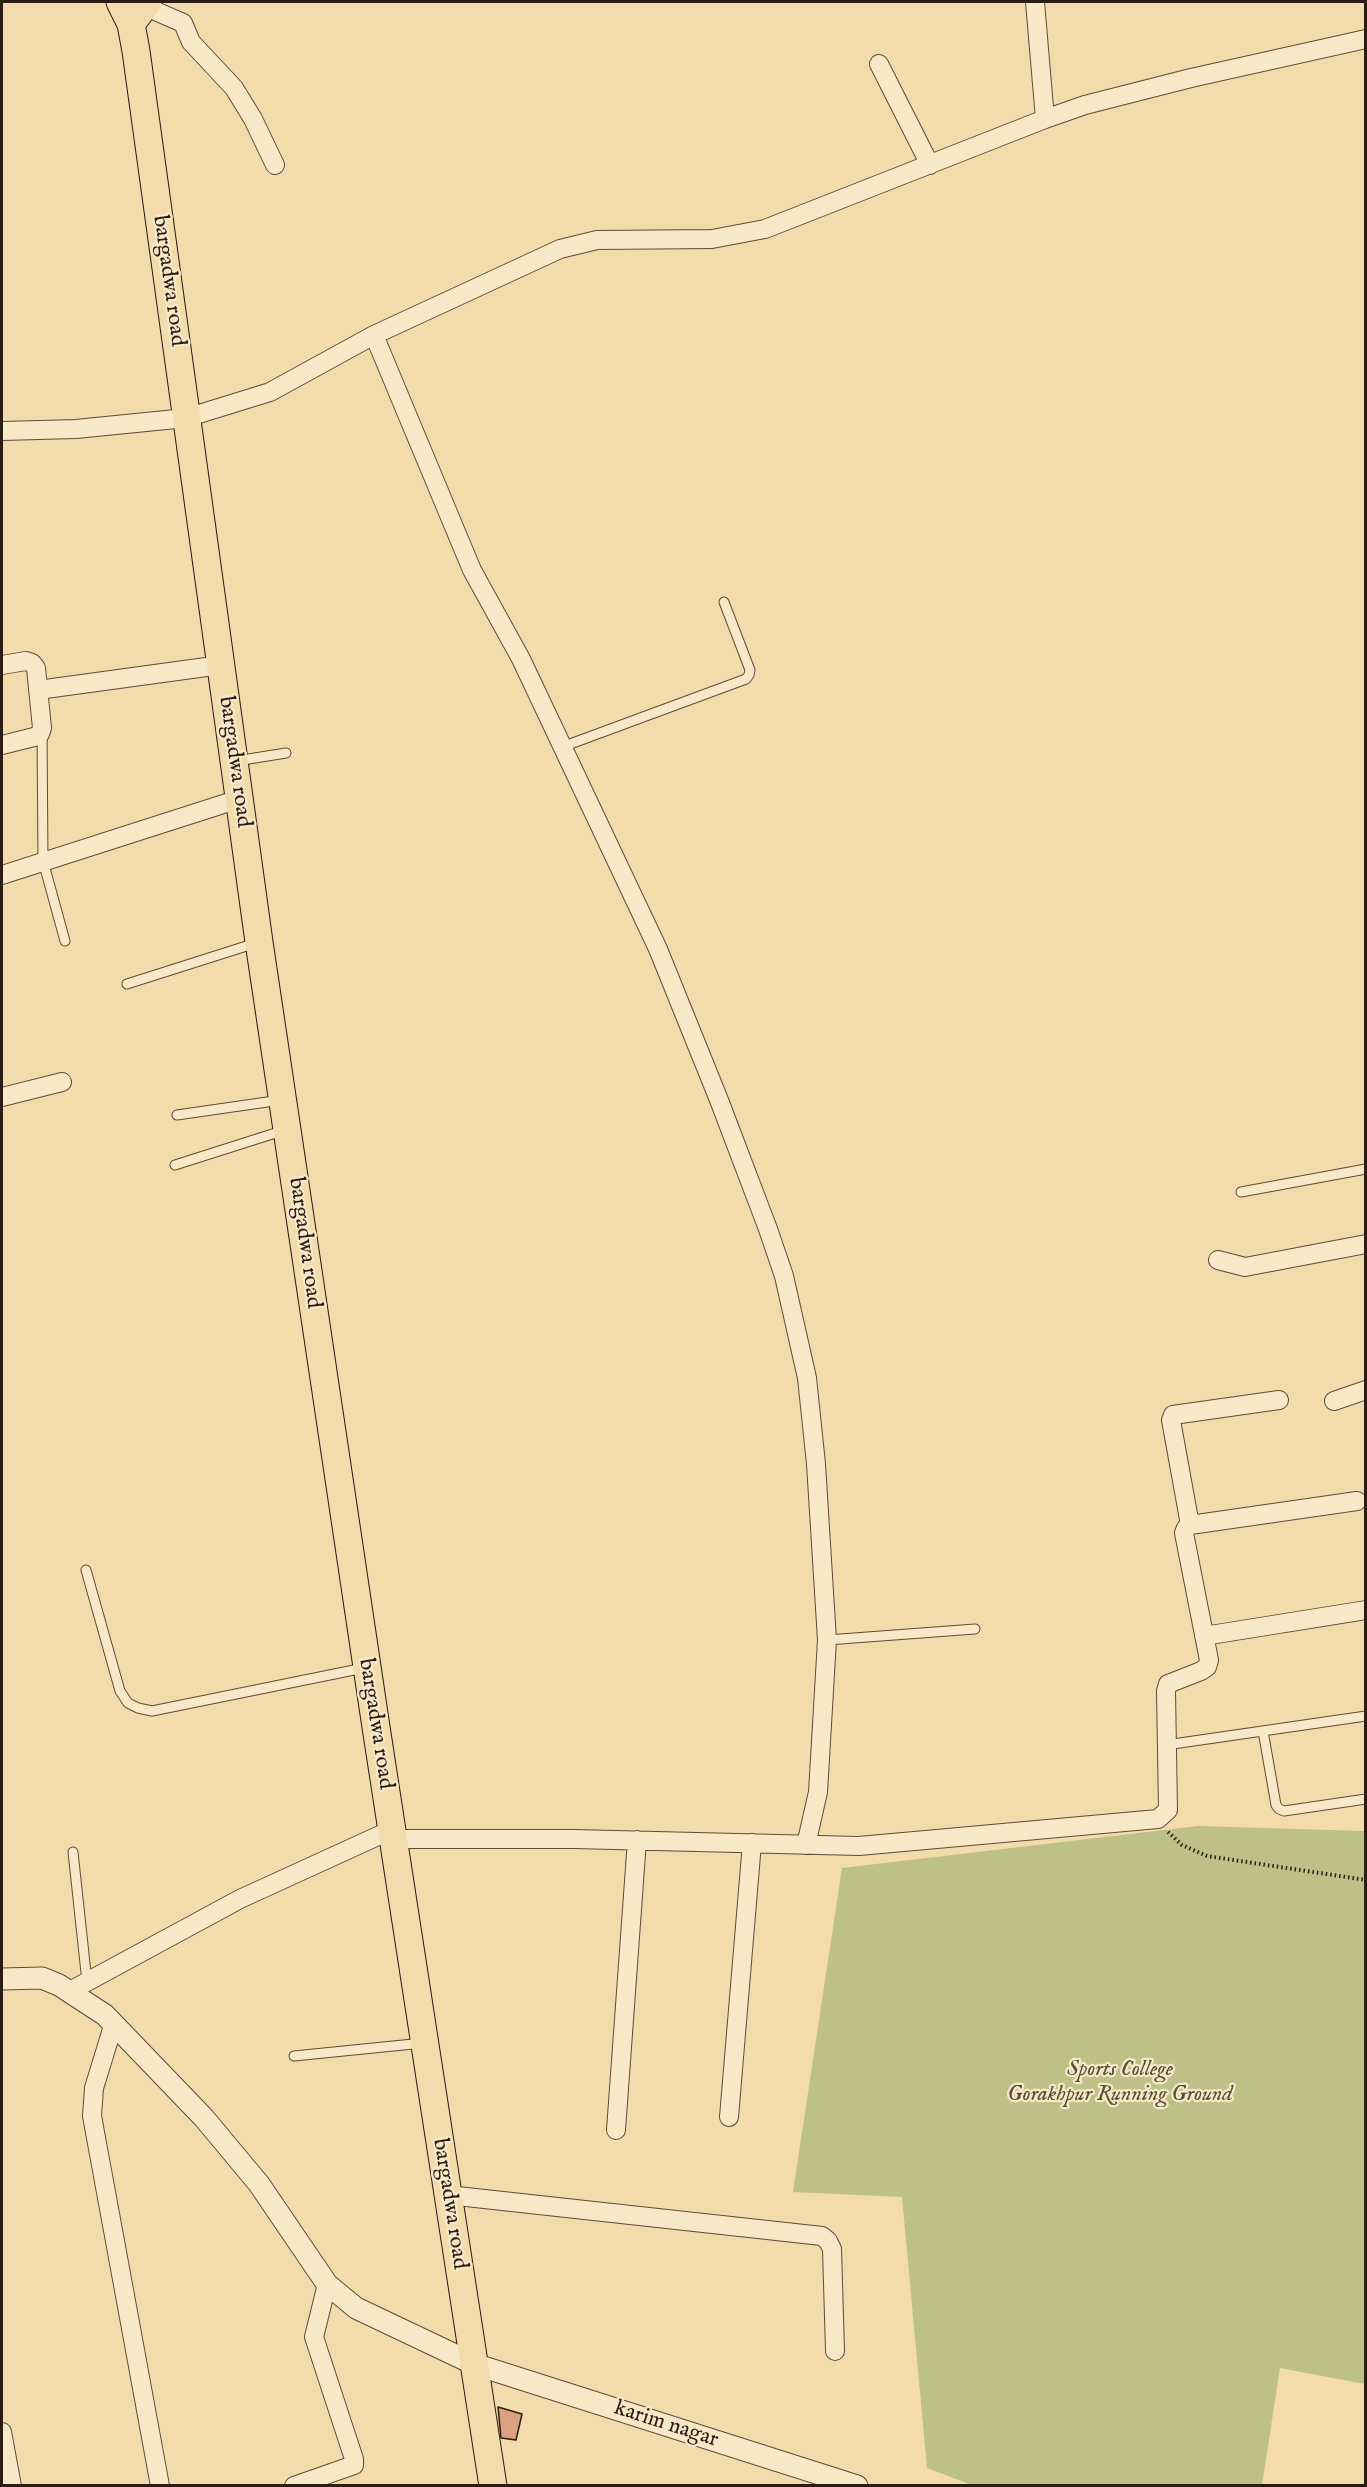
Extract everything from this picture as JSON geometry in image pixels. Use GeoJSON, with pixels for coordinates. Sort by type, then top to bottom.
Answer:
{"type":"FeatureCollection","features":[{"type":"Feature","properties":{"kind":"main road","name":"bargadwa road"},"geometry":{"type":"LineString","coordinates":[[135,7],[186,418],[259,942],[392,1835],[493,2486]]}},
{"type":"Feature","properties":{"kind":"street"},"geometry":{"type":"LineString","coordinates":[[1035,2],[1045,119]]}},
{"type":"Feature","properties":{"kind":"street"},"geometry":{"type":"LineString","coordinates":[[135,7],[183,23],[191,42],[234,88],[253,118],[275,165]]}},
{"type":"Feature","properties":{"kind":"street"},"geometry":{"type":"LineString","coordinates":[[2,431],[76,429],[186,418],[270,392],[374,335],[560,249],[597,240],[688,241],[740,236],[765,230],[1045,119],[1180,80],[1365,39]]}},
{"type":"Feature","properties":{"kind":"street"},"geometry":{"type":"LineString","coordinates":[[879,63],[930,165]]}},
{"type":"Feature","properties":{"kind":"street"},"geometry":{"type":"LineString","coordinates":[[374,335],[472,570],[520,659],[658,949],[723,1110],[784,1276],[807,1378],[816,1464],[827,1640],[819,1792],[806,1845]]}},
{"type":"Feature","properties":{"kind":"street"},"geometry":{"type":"LineString","coordinates":[[2,665],[26,661],[32,663],[36,668],[42,728],[40,734],[34,737],[2,745]]}},
{"type":"Feature","properties":{"kind":"street"},"geometry":{"type":"LineString","coordinates":[[38,690],[221,665]]}},
{"type":"Feature","properties":{"kind":"street"},"geometry":{"type":"LineString","coordinates":[[2,875],[239,799]]}},
{"type":"Feature","properties":{"kind":"street"},"geometry":{"type":"LineString","coordinates":[[2,1097],[62,1082]]}},
{"type":"Feature","properties":{"kind":"street"},"geometry":{"type":"LineString","coordinates":[[1218,1260],[1245,1267],[1365,1244]]}},
{"type":"Feature","properties":{"kind":"street"},"geometry":{"type":"LineString","coordinates":[[1334,1401],[1365,1390]]}},
{"type":"Feature","properties":{"kind":"street"},"geometry":{"type":"LineString","coordinates":[[1190,1525],[1171,1420],[1173,1415],[1279,1400]]}},
{"type":"Feature","properties":{"kind":"street"},"geometry":{"type":"LineString","coordinates":[[78,1987],[240,1899],[392,1835],[874,1846],[1158,1819],[1168,1810],[1166,1691],[1168,1684],[1207,1667],[1209,1660],[1184,1533],[1190,1525],[1357,1501]]}},
{"type":"Feature","properties":{"kind":"street"},"geometry":{"type":"LineString","coordinates":[[1204,1636],[1365,1610]]}},
{"type":"Feature","properties":{"kind":"street"},"geometry":{"type":"LineString","coordinates":[[616,2130],[637,1840]]}},
{"type":"Feature","properties":{"kind":"street"},"geometry":{"type":"LineString","coordinates":[[729,2117],[752,1843]]}},
{"type":"Feature","properties":{"kind":"street","name":"karim nagar"},"geometry":{"type":"LineString","coordinates":[[2,1979],[42,1978],[78,1987],[204,2118],[259,2184],[327,2284],[356,2308],[474,2364],[857,2486]]}},
{"type":"Feature","properties":{"kind":"street"},"geometry":{"type":"LineString","coordinates":[[114,2023],[94,2088],[92,2116],[160,2486]]}},
{"type":"Feature","properties":{"kind":"street"},"geometry":{"type":"LineString","coordinates":[[448,2195],[822,2236],[832,2249],[835,2351]]}},
{"type":"Feature","properties":{"kind":"street"},"geometry":{"type":"LineString","coordinates":[[294,2486],[354,2464],[315,2344],[315,2329],[323,2308],[327,2284]]}},
{"type":"Feature","properties":{"kind":"street"},"geometry":{"type":"LineString","coordinates":[[2,2432],[12,2486]]}},
{"type":"Feature","properties":{"kind":"lane"},"geometry":{"type":"LineString","coordinates":[[562,747],[746,679],[750,670],[724,602]]}},
{"type":"Feature","properties":{"kind":"lane"},"geometry":{"type":"LineString","coordinates":[[42,728],[43,861],[64,941]]}},
{"type":"Feature","properties":{"kind":"lane"},"geometry":{"type":"LineString","coordinates":[[234,762],[286,753]]}},
{"type":"Feature","properties":{"kind":"lane"},"geometry":{"type":"LineString","coordinates":[[127,984],[259,942]]}},
{"type":"Feature","properties":{"kind":"lane"},"geometry":{"type":"LineString","coordinates":[[177,1115],[282,1100]]}},
{"type":"Feature","properties":{"kind":"lane"},"geometry":{"type":"LineString","coordinates":[[175,1165],[287,1130]]}},
{"type":"Feature","properties":{"kind":"lane"},"geometry":{"type":"LineString","coordinates":[[1241,1192],[1365,1169]]}},
{"type":"Feature","properties":{"kind":"lane"},"geometry":{"type":"LineString","coordinates":[[86,1570],[120,1691],[128,1703],[138,1708],[152,1711],[367,1668]]}},
{"type":"Feature","properties":{"kind":"lane"},"geometry":{"type":"LineString","coordinates":[[827,1640],[975,1629]]}},
{"type":"Feature","properties":{"kind":"lane"},"geometry":{"type":"LineString","coordinates":[[1166,1745],[1365,1716]]}},
{"type":"Feature","properties":{"kind":"lane"},"geometry":{"type":"LineString","coordinates":[[1263,1731],[1276,1805],[1279,1809],[1284,1811],[1365,1799]]}},
{"type":"Feature","properties":{"kind":"lane"},"geometry":{"type":"LineString","coordinates":[[73,1852],[78,1987]]}},
{"type":"Feature","properties":{"kind":"lane"},"geometry":{"type":"LineString","coordinates":[[294,2056],[424,2043]]}},
{"type":"Feature","properties":{"kind":"path"},"geometry":{"type":"LineString","coordinates":[[1158,1819],[1174,1839],[1207,1856],[1365,1880]]}},
{"type":"Feature","properties":{"kind":"green space","name":"Sports College Gorakhpur Running Ground"},"geometry":{"type":"Polygon","coordinates":[[[1198,1826],[1365,1831],[1365,2384],[1280,2368],[1262,2485],[972,2485],[927,2468],[902,2197],[793,2192],[842,1868],[1198,1826]]]}},
{"type":"Feature","properties":{"kind":"building"},"geometry":{"type":"Polygon","coordinates":[[[498,2407],[522,2414],[516,2440],[501,2438],[498,2407]]]}}]}
